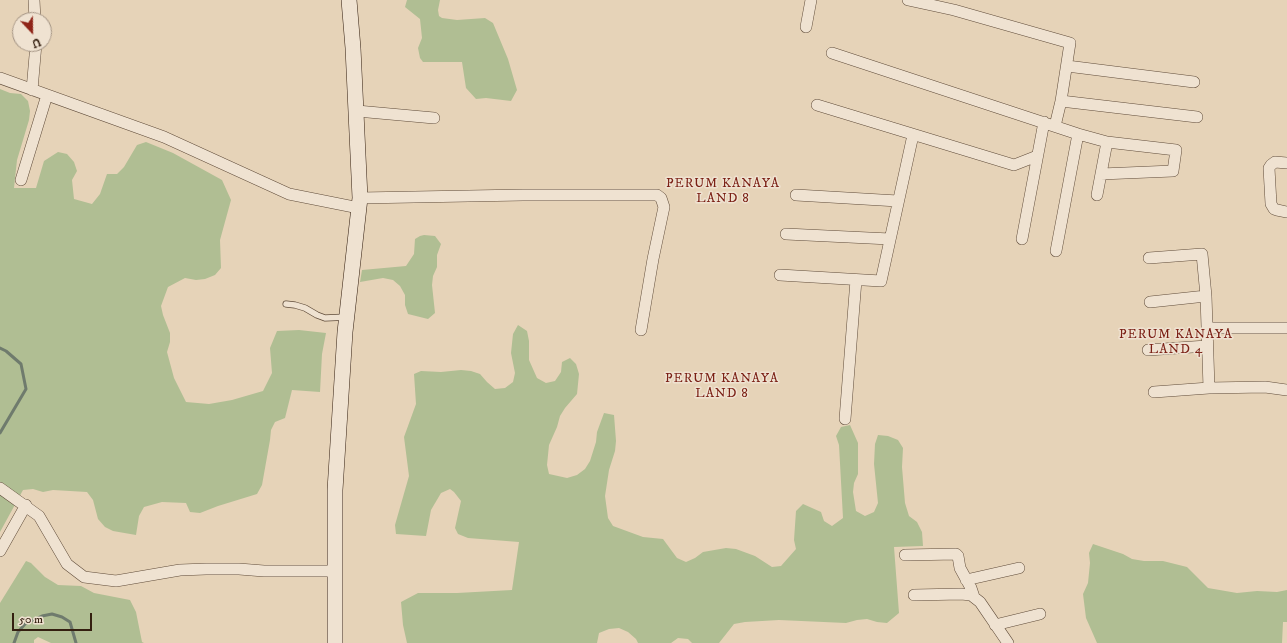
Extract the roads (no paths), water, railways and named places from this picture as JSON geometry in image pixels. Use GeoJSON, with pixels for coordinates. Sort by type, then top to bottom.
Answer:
{"type":"FeatureCollection","features":[{"type":"Feature","properties":{"kind":"main road"},"geometry":{"type":"LineString","coordinates":[[335,643],[335,490],[347,317],[359,203],[357,111],[349,0]]}},
{"type":"Feature","properties":{"kind":"street"},"geometry":{"type":"LineString","coordinates":[[34,0],[35,12]]}},
{"type":"Feature","properties":{"kind":"street"},"geometry":{"type":"LineString","coordinates":[[806,27],[811,0]]}},
{"type":"Feature","properties":{"kind":"street"},"geometry":{"type":"LineString","coordinates":[[908,0],[955,5],[1070,43],[1061,101],[1055,126]]}},
{"type":"Feature","properties":{"kind":"street"},"geometry":{"type":"LineString","coordinates":[[32,90],[35,52]]}},
{"type":"Feature","properties":{"kind":"street"},"geometry":{"type":"LineString","coordinates":[[832,53],[1078,134],[1107,142],[1176,150],[1173,171],[1100,174]]}},
{"type":"Feature","properties":{"kind":"street"},"geometry":{"type":"LineString","coordinates":[[1067,66],[1194,82]]}},
{"type":"Feature","properties":{"kind":"street"},"geometry":{"type":"LineString","coordinates":[[0,78],[164,137],[289,194],[359,203],[510,196],[658,195],[661,198],[664,207],[653,259],[641,330]]}},
{"type":"Feature","properties":{"kind":"street"},"geometry":{"type":"LineString","coordinates":[[21,180],[47,95]]}},
{"type":"Feature","properties":{"kind":"street"},"geometry":{"type":"LineString","coordinates":[[1061,101],[1197,117]]}},
{"type":"Feature","properties":{"kind":"street"},"geometry":{"type":"LineString","coordinates":[[817,105],[1014,166],[1037,156]]}},
{"type":"Feature","properties":{"kind":"street"},"geometry":{"type":"LineString","coordinates":[[357,111],[434,118]]}},
{"type":"Feature","properties":{"kind":"street"},"geometry":{"type":"LineString","coordinates":[[1022,239],[1044,122]]}},
{"type":"Feature","properties":{"kind":"street"},"geometry":{"type":"LineString","coordinates":[[780,275],[881,281],[913,134]]}},
{"type":"Feature","properties":{"kind":"street"},"geometry":{"type":"LineString","coordinates":[[1056,251],[1078,134]]}},
{"type":"Feature","properties":{"kind":"street"},"geometry":{"type":"LineString","coordinates":[[1097,195],[1107,142]]}},
{"type":"Feature","properties":{"kind":"street"},"geometry":{"type":"LineString","coordinates":[[1287,163],[1275,162],[1271,164],[1270,168],[1271,204],[1274,209],[1287,212]]}},
{"type":"Feature","properties":{"kind":"street"},"geometry":{"type":"LineString","coordinates":[[796,195],[898,201]]}},
{"type":"Feature","properties":{"kind":"street"},"geometry":{"type":"LineString","coordinates":[[786,234],[890,239]]}},
{"type":"Feature","properties":{"kind":"street"},"geometry":{"type":"LineString","coordinates":[[1149,258],[1202,254],[1206,296],[1210,388]]}},
{"type":"Feature","properties":{"kind":"street"},"geometry":{"type":"LineString","coordinates":[[845,419],[856,280]]}},
{"type":"Feature","properties":{"kind":"street"},"geometry":{"type":"LineString","coordinates":[[1150,302],[1206,296]]}},
{"type":"Feature","properties":{"kind":"street"},"geometry":{"type":"LineString","coordinates":[[1207,328],[1287,328]]}},
{"type":"Feature","properties":{"kind":"street"},"geometry":{"type":"LineString","coordinates":[[1148,350],[1207,346]]}},
{"type":"Feature","properties":{"kind":"street"},"geometry":{"type":"LineString","coordinates":[[1154,392],[1210,388],[1270,387],[1287,390]]}},
{"type":"Feature","properties":{"kind":"street"},"geometry":{"type":"LineString","coordinates":[[0,488],[26,505],[39,516],[67,564],[84,577],[116,581],[180,570],[199,569],[335,571]]}},
{"type":"Feature","properties":{"kind":"street"},"geometry":{"type":"LineString","coordinates":[[0,551],[26,505]]}},
{"type":"Feature","properties":{"kind":"street"},"geometry":{"type":"LineString","coordinates":[[905,555],[956,554],[958,556],[960,568],[971,588],[974,597]]}},
{"type":"Feature","properties":{"kind":"street"},"geometry":{"type":"LineString","coordinates":[[966,580],[1019,568]]}},
{"type":"Feature","properties":{"kind":"street"},"geometry":{"type":"LineString","coordinates":[[914,595],[968,594],[974,597],[980,602],[1008,643]]}},
{"type":"Feature","properties":{"kind":"street"},"geometry":{"type":"LineString","coordinates":[[995,625],[1040,614]]}},
{"type":"Feature","properties":{"kind":"lane"},"geometry":{"type":"LineString","coordinates":[[286,304],[305,308],[325,318],[347,317]]}},
{"type":"Feature","properties":{"kind":"waterway"},"geometry":{"type":"LineString","coordinates":[[0,348],[6,351],[21,364],[26,389],[0,433]]}},
{"type":"Feature","properties":{"kind":"waterway"},"geometry":{"type":"LineString","coordinates":[[14,643],[18,632],[25,624],[42,616],[52,614],[62,617],[70,622],[76,643]]}},
{"type":"Feature","properties":{"kind":"district","name":"PERUM KANAYA LAND 8"},"geometry":{"type":"Point","coordinates":[723,192]}},
{"type":"Feature","properties":{"kind":"district","name":"PERUM KANAYA LAND 4"},"geometry":{"type":"Point","coordinates":[1176,342]}},
{"type":"Feature","properties":{"kind":"district","name":"PERUM KANAYA LAND 8"},"geometry":{"type":"Point","coordinates":[722,386]}}]}
